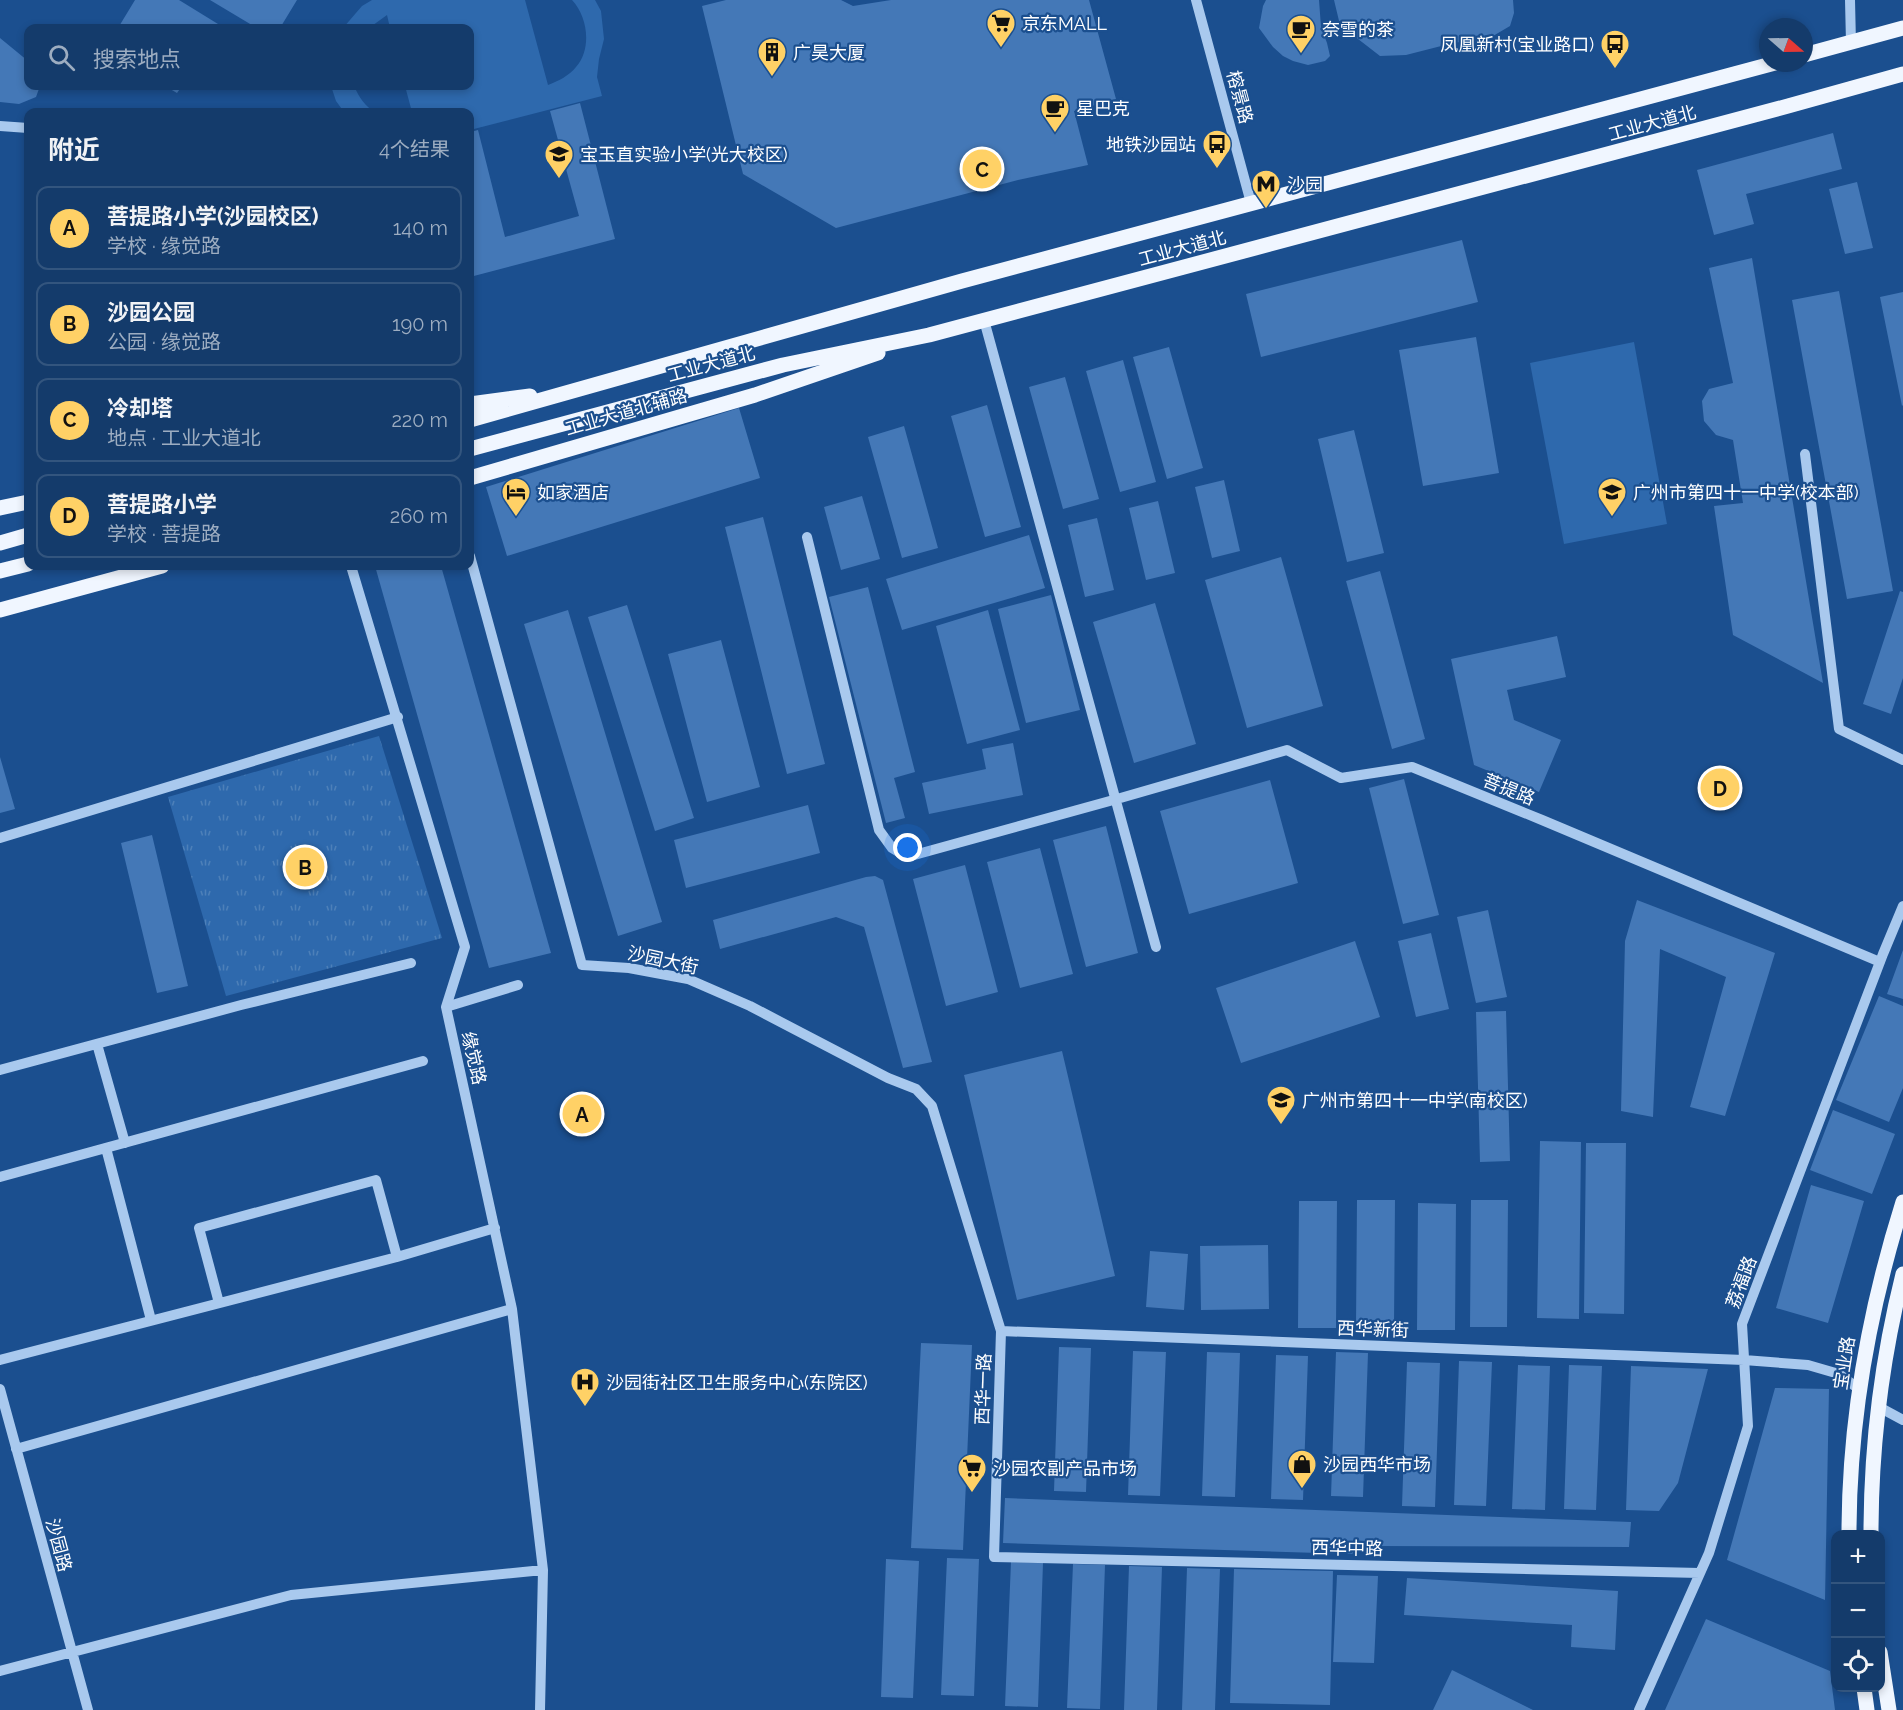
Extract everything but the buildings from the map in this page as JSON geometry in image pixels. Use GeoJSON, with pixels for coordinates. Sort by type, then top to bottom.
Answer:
{"type":"FeatureCollection","features":[{"type":"Feature","properties":{"kind":"main road"},"geometry":{"type":"LineString","coordinates":[[1813,53],[1903,28]]}},
{"type":"Feature","properties":{"kind":"main road","name":"工业大道北"},"geometry":{"type":"LineString","coordinates":[[474,419],[962,281],[1759,67]]}},
{"type":"Feature","properties":{"kind":"main road","name":"工业大道北"},"geometry":{"type":"LineString","coordinates":[[474,448],[783,365],[984,320],[1765,113],[1903,74]]}},
{"type":"Feature","properties":{"kind":"main road","name":"工业大道北辅路"},"geometry":{"type":"LineString","coordinates":[[474,477],[755,395],[929,334]]}},
{"type":"Feature","properties":{"kind":"main road","name":"工业大道北辅路"},"geometry":{"type":"LineString","coordinates":[[474,403],[581,390]]}},
{"type":"Feature","properties":{"kind":"main road"},"geometry":{"type":"LineString","coordinates":[[0,508],[24,503]]}},
{"type":"Feature","properties":{"kind":"main road"},"geometry":{"type":"LineString","coordinates":[[0,543],[24,536]]}},
{"type":"Feature","properties":{"kind":"main road"},"geometry":{"type":"LineString","coordinates":[[0,571],[24,565]]}},
{"type":"Feature","properties":{"kind":"main road"},"geometry":{"type":"LineString","coordinates":[[0,610],[147,570]]}},
{"type":"Feature","properties":{"kind":"main road","name":"宝业路"},"geometry":{"type":"LineString","coordinates":[[1850,1530],[1852,1455],[1869,1329],[1881,1276],[1903,1202]]}},
{"type":"Feature","properties":{"kind":"main road"},"geometry":{"type":"LineString","coordinates":[[1871,1530],[1872,1458],[1877,1406],[1891,1323],[1903,1274]]}},
{"type":"Feature","properties":{"kind":"main road"},"geometry":{"type":"LineString","coordinates":[[1885,1681],[1889,1710]]}},
{"type":"Feature","properties":{"kind":"main road"},"geometry":{"type":"LineString","coordinates":[[1865,1692],[1867,1710]]}},
{"type":"Feature","properties":{"kind":"street","name":"榕景路"},"geometry":{"type":"LineString","coordinates":[[1196,0],[1251,203]]}},
{"type":"Feature","properties":{"kind":"street"},"geometry":{"type":"LineString","coordinates":[[1850,0],[1851,42]]}},
{"type":"Feature","properties":{"kind":"street"},"geometry":{"type":"LineString","coordinates":[[0,126],[24,128]]}},
{"type":"Feature","properties":{"kind":"street"},"geometry":{"type":"LineString","coordinates":[[984,320],[1156,947]]}},
{"type":"Feature","properties":{"kind":"street"},"geometry":{"type":"LineString","coordinates":[[1805,454],[1839,729],[1903,760]]}},
{"type":"Feature","properties":{"kind":"street","name":"菩提路"},"geometry":{"type":"LineString","coordinates":[[807,537],[879,830],[892,848],[907,857],[1117,800],[1287,750],[1341,778],[1412,767],[1880,962]]}},
{"type":"Feature","properties":{"kind":"street"},"geometry":{"type":"LineString","coordinates":[[352,570],[465,947],[446,1007]]}},
{"type":"Feature","properties":{"kind":"street","name":"沙园大街"},"geometry":{"type":"LineString","coordinates":[[474,570],[582,965],[629,968],[688,979],[750,1006],[888,1078],[916,1089],[932,1106],[1001,1331]]}},
{"type":"Feature","properties":{"kind":"street"},"geometry":{"type":"LineString","coordinates":[[0,838],[398,717]]}},
{"type":"Feature","properties":{"kind":"street","name":"荔福路"},"geometry":{"type":"LineString","coordinates":[[1639,1710],[1709,1553],[1749,1426],[1742,1324],[1903,906]]}},
{"type":"Feature","properties":{"kind":"street"},"geometry":{"type":"LineString","coordinates":[[0,1070],[241,1005],[411,963]]}},
{"type":"Feature","properties":{"kind":"street"},"geometry":{"type":"LineString","coordinates":[[446,1007],[518,985]]}},
{"type":"Feature","properties":{"kind":"street","name":"缘觉路"},"geometry":{"type":"LineString","coordinates":[[446,1007],[512,1309],[543,1570],[540,1710]]}},
{"type":"Feature","properties":{"kind":"street"},"geometry":{"type":"LineString","coordinates":[[97,1044],[125,1143]]}},
{"type":"Feature","properties":{"kind":"street"},"geometry":{"type":"LineString","coordinates":[[0,1177],[423,1061]]}},
{"type":"Feature","properties":{"kind":"street"},"geometry":{"type":"LineString","coordinates":[[106,1148],[152,1320]]}},
{"type":"Feature","properties":{"kind":"street"},"geometry":{"type":"LineString","coordinates":[[219,1303],[199,1228],[376,1180],[397,1257]]}},
{"type":"Feature","properties":{"kind":"street"},"geometry":{"type":"LineString","coordinates":[[0,1360],[397,1257],[495,1228]]}},
{"type":"Feature","properties":{"kind":"street"},"geometry":{"type":"LineString","coordinates":[[16,1449],[512,1309]]}},
{"type":"Feature","properties":{"kind":"street","name":"西华新街"},"geometry":{"type":"LineString","coordinates":[[1001,1331],[1744,1360],[1808,1365],[1839,1374],[1860,1390]]}},
{"type":"Feature","properties":{"kind":"street","name":"西华一路"},"geometry":{"type":"LineString","coordinates":[[994,1557],[1001,1331]]}},
{"type":"Feature","properties":{"kind":"street","name":"沙园路"},"geometry":{"type":"LineString","coordinates":[[0,1389],[88,1710]]}},
{"type":"Feature","properties":{"kind":"street"},"geometry":{"type":"LineString","coordinates":[[1877,1406],[1903,1420]]}},
{"type":"Feature","properties":{"kind":"street","name":"西华中路"},"geometry":{"type":"LineString","coordinates":[[994,1557],[1700,1573]]}},
{"type":"Feature","properties":{"kind":"street"},"geometry":{"type":"LineString","coordinates":[[0,1671],[291,1595],[543,1570]]}},
{"type":"Feature","properties":{"kind":"green space"},"geometry":{"type":"Polygon","coordinates":[[[372,0],[525,0],[548,85],[573,70],[581,60],[584,51],[585,24],[572,0],[595,0],[601,11],[604,39],[597,77],[602,96],[474,129],[474,108],[411,108],[406,90],[474,90],[474,24],[389,24],[387,15],[375,24],[346,24],[362,6],[372,0]]]}},
{"type":"Feature","properties":{"kind":"green space"},"geometry":{"type":"Polygon","coordinates":[[[332,90],[356,90],[370,108],[341,108],[332,90]]]}},
{"type":"Feature","properties":{"kind":"green space"},"geometry":{"type":"Polygon","coordinates":[[[1634,342],[1667,524],[1564,544],[1530,363],[1634,342]]]}},
{"type":"Feature","properties":{"kind":"green space"},"geometry":{"type":"Polygon","coordinates":[[[379,736],[442,938],[226,996],[168,797],[379,736]]]}},
{"type":"Feature","properties":{"kind":"place","name":"京东MALL"},"geometry":{"type":"Point","coordinates":[1001,48]}},
{"type":"Feature","properties":{"kind":"place","name":"奈雪的茶"},"geometry":{"type":"Point","coordinates":[1301,54]}},
{"type":"Feature","properties":{"kind":"place","name":"凤凰新村(宝业路口)"},"geometry":{"type":"Point","coordinates":[1615,70]}},
{"type":"Feature","properties":{"kind":"place","name":"广昊大厦"},"geometry":{"type":"Point","coordinates":[772,78]}},
{"type":"Feature","properties":{"kind":"place","name":"星巴克"},"geometry":{"type":"Point","coordinates":[1055,134]}},
{"type":"Feature","properties":{"kind":"place","name":"冷却塔"},"geometry":{"type":"Point","coordinates":[982,169]}},
{"type":"Feature","properties":{"kind":"place","name":"地铁沙园站"},"geometry":{"type":"Point","coordinates":[1217,170]}},
{"type":"Feature","properties":{"kind":"place","name":"宝玉直实验小学(光大校区)"},"geometry":{"type":"Point","coordinates":[559,180]}},
{"type":"Feature","properties":{"kind":"place","name":"沙园"},"geometry":{"type":"Point","coordinates":[1266,210]}},
{"type":"Feature","properties":{"kind":"place","name":"如家酒店"},"geometry":{"type":"Point","coordinates":[516,518]}},
{"type":"Feature","properties":{"kind":"place","name":"广州市第四十一中学(校本部)"},"geometry":{"type":"Point","coordinates":[1612,518]}},
{"type":"Feature","properties":{"kind":"place","name":"菩提路小学"},"geometry":{"type":"Point","coordinates":[1720,788]}},
{"type":"Feature","properties":{"kind":"place","name":"沙园公园"},"geometry":{"type":"Point","coordinates":[305,867]}},
{"type":"Feature","properties":{"kind":"place","name":"菩提路小学(沙园校区)"},"geometry":{"type":"Point","coordinates":[582,1114]}},
{"type":"Feature","properties":{"kind":"place","name":"广州市第四十一中学(南校区)"},"geometry":{"type":"Point","coordinates":[1281,1126]}},
{"type":"Feature","properties":{"kind":"place","name":"沙园街社区卫生服务中心(东院区)"},"geometry":{"type":"Point","coordinates":[585,1408]}},
{"type":"Feature","properties":{"kind":"place","name":"沙园西华市场"},"geometry":{"type":"Point","coordinates":[1302,1490]}},
{"type":"Feature","properties":{"kind":"place","name":"沙园农副产品市场"},"geometry":{"type":"Point","coordinates":[972,1494]}}]}
